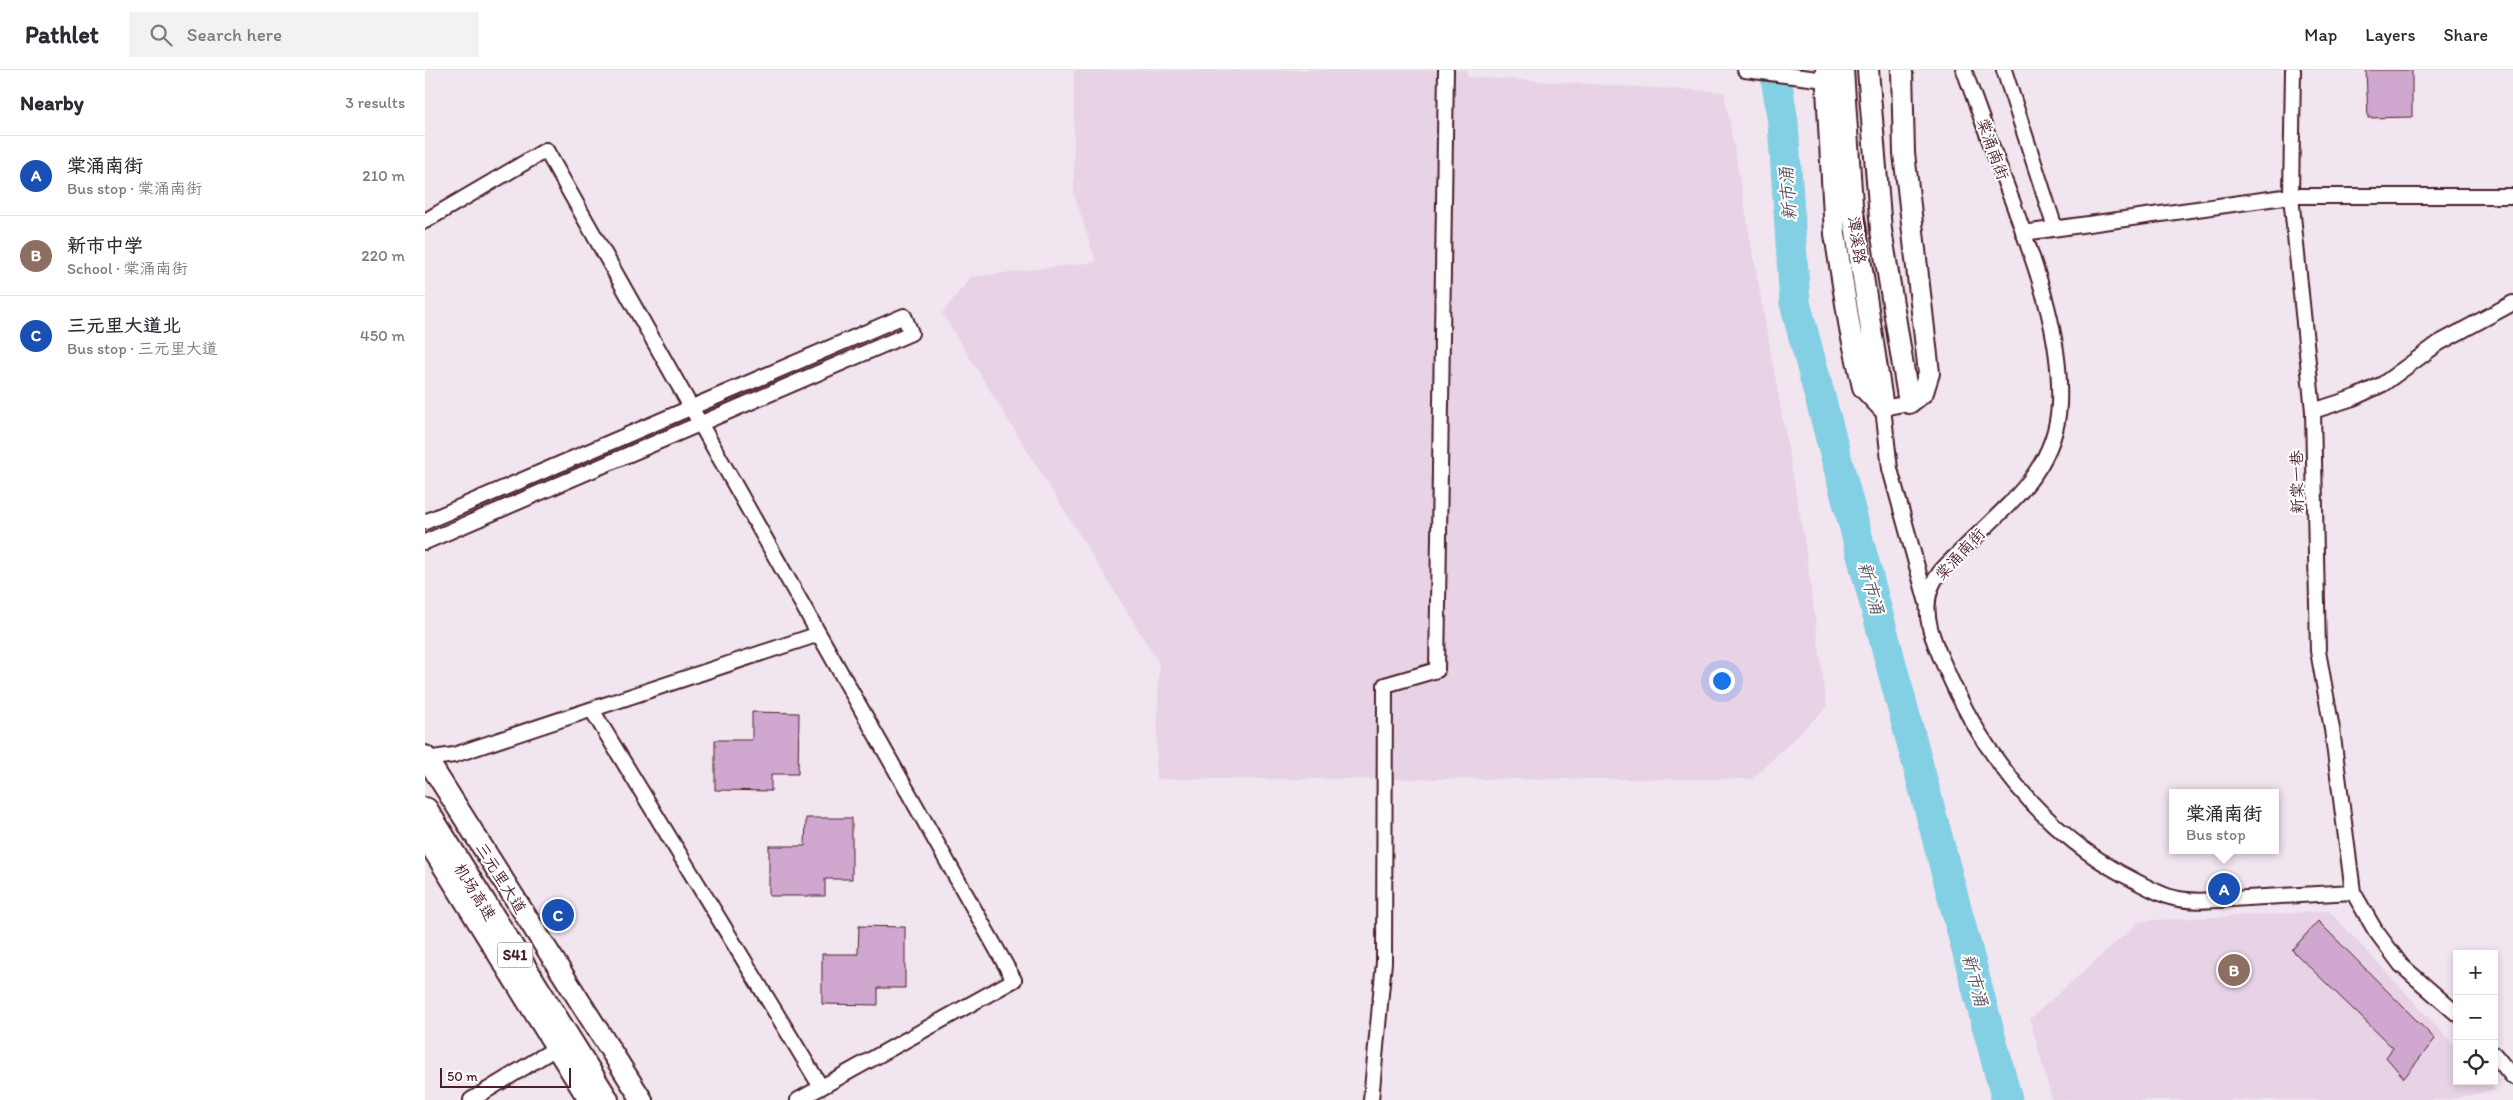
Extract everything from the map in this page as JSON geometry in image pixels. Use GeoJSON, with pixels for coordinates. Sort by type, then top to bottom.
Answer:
{"type":"FeatureCollection","features":[{"type":"Feature","properties":{"kind":"highway","name":"机场高速"},"geometry":{"type":"LineString","coordinates":[[425,811],[605,1100]]}},
{"type":"Feature","properties":{"kind":"main road","name":"潭溪路"},"geometry":{"type":"LineString","coordinates":[[1843,70],[1852,205],[1883,408]]}},
{"type":"Feature","properties":{"kind":"main road","name":"潭溪路"},"geometry":{"type":"LineString","coordinates":[[1868,70],[1881,230],[1909,403]]}},
{"type":"Feature","properties":{"kind":"main road"},"geometry":{"type":"LineString","coordinates":[[1902,70],[1904,153],[1929,374],[1923,392],[1909,403]]}},
{"type":"Feature","properties":{"kind":"main road"},"geometry":{"type":"LineString","coordinates":[[1826,75],[1835,234],[1850,329],[1863,387],[1883,408]]}},
{"type":"Feature","properties":{"kind":"main road","name":"三元里大道"},"geometry":{"type":"LineString","coordinates":[[426,757],[642,1100]]}},
{"type":"Feature","properties":{"kind":"main road"},"geometry":{"type":"LineString","coordinates":[[425,837],[589,1100]]}},
{"type":"Feature","properties":{"kind":"street"},"geometry":{"type":"LineString","coordinates":[[1371,1100],[1383,962],[1385,684],[1437,670],[1446,70]]}},
{"type":"Feature","properties":{"kind":"street","name":"棠涌南街"},"geometry":{"type":"LineString","coordinates":[[1964,70],[2043,293],[2057,358],[2059,404],[2052,446],[2045,460],[2025,487],[1936,578],[1929,595],[1928,606],[1933,637],[1944,665],[1963,705],[1991,753],[2018,788],[2050,821],[2103,863],[2157,892],[2185,900],[2217,900],[2353,892]]}},
{"type":"Feature","properties":{"kind":"street"},"geometry":{"type":"LineString","coordinates":[[2004,70],[2055,228]]}},
{"type":"Feature","properties":{"kind":"street","name":"新棠一巷"},"geometry":{"type":"LineString","coordinates":[[2293,70],[2291,196],[2313,411],[2319,651],[2353,892]]}},
{"type":"Feature","properties":{"kind":"street"},"geometry":{"type":"LineString","coordinates":[[1750,72],[1826,75]]}},
{"type":"Feature","properties":{"kind":"street"},"geometry":{"type":"LineString","coordinates":[[425,221],[546,150],[1014,980],[798,1100]]}},
{"type":"Feature","properties":{"kind":"street"},"geometry":{"type":"LineString","coordinates":[[2023,233],[2291,196],[2513,196]]}},
{"type":"Feature","properties":{"kind":"street"},"geometry":{"type":"LineString","coordinates":[[2313,411],[2353,398],[2383,384],[2439,343],[2513,303]]}},
{"type":"Feature","properties":{"kind":"street"},"geometry":{"type":"LineString","coordinates":[[425,522],[904,316],[911,334],[425,542]]}},
{"type":"Feature","properties":{"kind":"street"},"geometry":{"type":"LineString","coordinates":[[1909,403],[1883,408],[1890,469],[1928,606]]}},
{"type":"Feature","properties":{"kind":"street"},"geometry":{"type":"LineString","coordinates":[[426,757],[454,755],[819,634]]}},
{"type":"Feature","properties":{"kind":"street"},"geometry":{"type":"LineString","coordinates":[[592,710],[821,1087]]}},
{"type":"Feature","properties":{"kind":"street"},"geometry":{"type":"LineString","coordinates":[[2353,892],[2375,930],[2401,964],[2453,1010]]}},
{"type":"Feature","properties":{"kind":"street"},"geometry":{"type":"LineString","coordinates":[[471,1100],[556,1048]]}},
{"type":"Feature","properties":{"kind":"street"},"geometry":{"type":"LineString","coordinates":[[2498,1059],[2513,1077]]}},
{"type":"Feature","properties":{"kind":"shaded area"},"geometry":{"type":"Polygon","coordinates":[[[1074,70],[1466,70],[1467,77],[1724,92],[1804,538],[1827,707],[1752,779],[1156,779],[1159,663],[942,313],[971,277],[1096,262],[1074,194],[1074,70]]]}},
{"type":"Feature","properties":{"kind":"shaded area"},"geometry":{"type":"Polygon","coordinates":[[[2329,911],[2453,1044],[2453,1085],[2491,1085],[2495,1090],[2447,1100],[2052,1100],[2030,1019],[2140,921],[2329,911]]]}},
{"type":"Feature","properties":{"kind":"building"},"geometry":{"type":"Polygon","coordinates":[[[2366,70],[2412,70],[2412,117],[2368,118],[2366,70]]]}},
{"type":"Feature","properties":{"kind":"building"},"geometry":{"type":"Polygon","coordinates":[[[752,712],[799,713],[798,774],[771,774],[771,791],[715,790],[715,740],[752,740],[752,712]]]}},
{"type":"Feature","properties":{"kind":"building"},"geometry":{"type":"Polygon","coordinates":[[[806,818],[852,818],[852,879],[825,879],[825,896],[769,896],[769,846],[805,846],[806,818]]]}},
{"type":"Feature","properties":{"kind":"building"},"geometry":{"type":"Polygon","coordinates":[[[2318,921],[2435,1039],[2404,1078],[2386,1057],[2393,1048],[2292,950],[2318,921]]]}},
{"type":"Feature","properties":{"kind":"building"},"geometry":{"type":"Polygon","coordinates":[[[859,926],[905,927],[905,988],[878,988],[878,1005],[822,1004],[822,954],[858,954],[859,926]]]}},
{"type":"Feature","properties":{"kind":"waterway","name":"新市涌"},"geometry":{"type":"LineString","coordinates":[[1775,70],[1783,123],[1795,303],[2007,1100]]}},
{"type":"Feature","properties":{"kind":"place","name":"棠涌南街"},"geometry":{"type":"Point","coordinates":[2224,889]}},
{"type":"Feature","properties":{"kind":"place","name":"三元里大道北"},"geometry":{"type":"Point","coordinates":[558,915]}},
{"type":"Feature","properties":{"kind":"place","name":"新市中学"},"geometry":{"type":"Point","coordinates":[2234,970]}}]}
